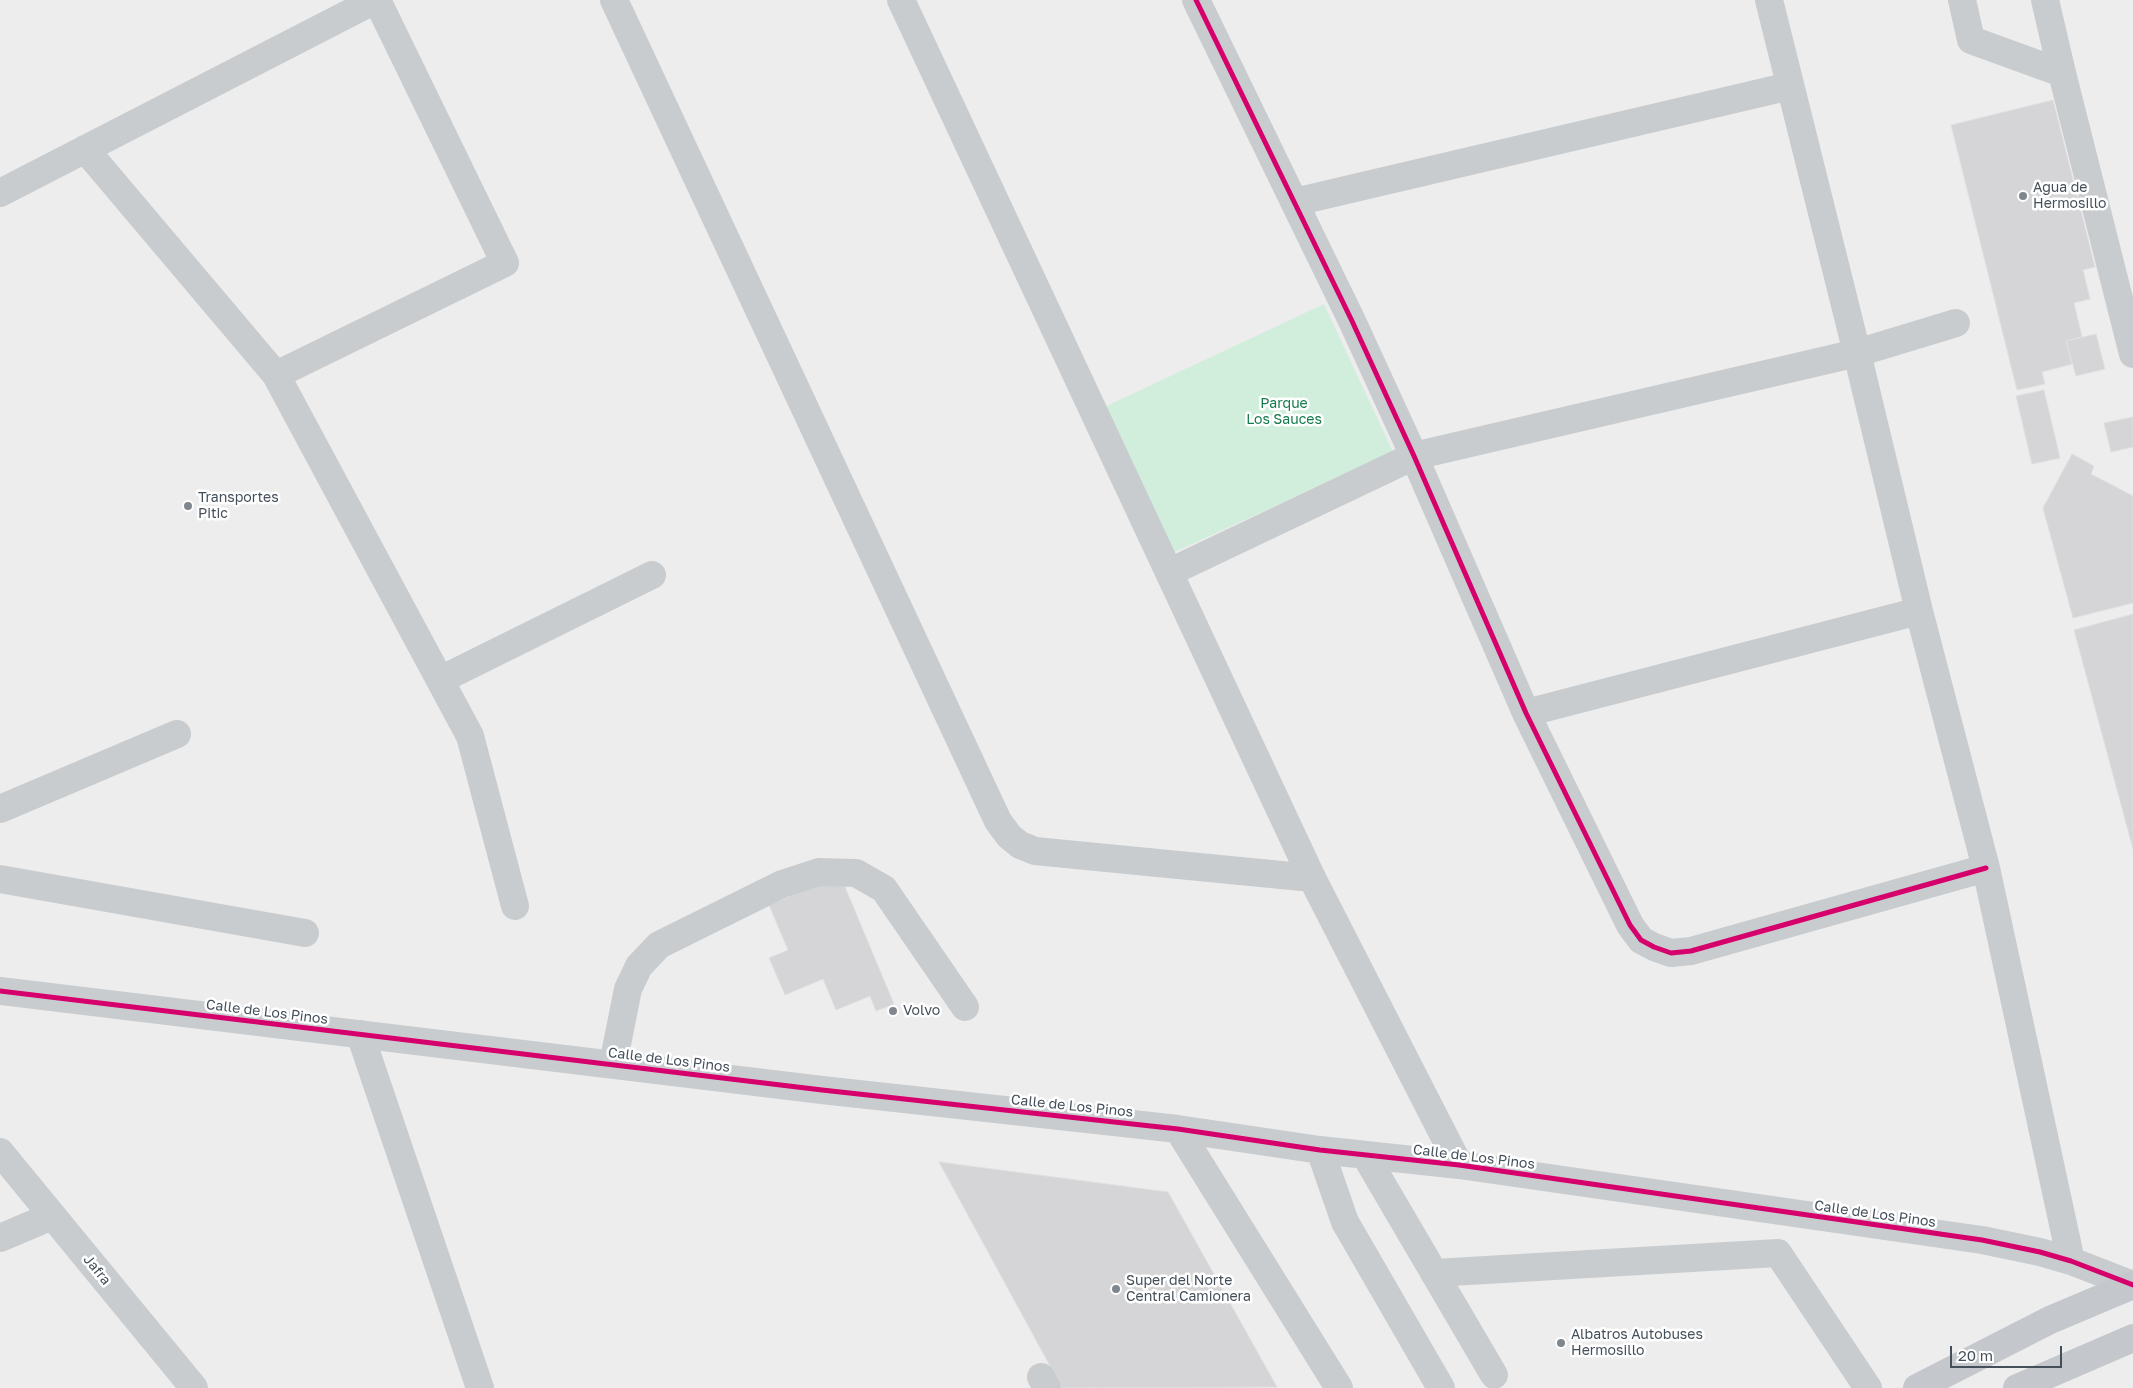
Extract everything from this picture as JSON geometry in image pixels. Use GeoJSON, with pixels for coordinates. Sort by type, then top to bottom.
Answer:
{"type":"FeatureCollection","features":[{"type":"Feature","properties":{"kind":"main road"},"geometry":{"type":"LineString","coordinates":[[1917,1388],[2050,1320],[2133,1285]]}},
{"type":"Feature","properties":{"kind":"main road"},"geometry":{"type":"LineString","coordinates":[[2017,1388],[2133,1338]]}},
{"type":"Feature","properties":{"kind":"street"},"geometry":{"type":"LineString","coordinates":[[0,193],[376,0],[505,263],[276,375]]}},
{"type":"Feature","properties":{"kind":"street"},"geometry":{"type":"LineString","coordinates":[[614,0],[994,812],[1009,836],[1020,845],[1035,851],[1312,878]]}},
{"type":"Feature","properties":{"kind":"street"},"geometry":{"type":"LineString","coordinates":[[901,0],[1312,878],[1459,1165]]}},
{"type":"Feature","properties":{"kind":"street"},"geometry":{"type":"LineString","coordinates":[[1196,0],[1295,202],[1414,456],[1526,713],[1630,925],[1641,940],[1654,948],[1671,953],[1691,950],[1986,868]]}},
{"type":"Feature","properties":{"kind":"street"},"geometry":{"type":"LineString","coordinates":[[1769,0],[1858,353],[1919,612],[1986,868],[2071,1261]]}},
{"type":"Feature","properties":{"kind":"street"},"geometry":{"type":"LineString","coordinates":[[1962,0],[1972,40],[2062,73]]}},
{"type":"Feature","properties":{"kind":"street"},"geometry":{"type":"LineString","coordinates":[[2045,0],[2133,354]]}},
{"type":"Feature","properties":{"kind":"street"},"geometry":{"type":"LineString","coordinates":[[1295,202],[1790,86]]}},
{"type":"Feature","properties":{"kind":"street"},"geometry":{"type":"LineString","coordinates":[[85,149],[276,375],[470,736],[515,906]]}},
{"type":"Feature","properties":{"kind":"street"},"geometry":{"type":"LineString","coordinates":[[1170,572],[1414,456],[1858,353],[1956,323]]}},
{"type":"Feature","properties":{"kind":"street"},"geometry":{"type":"LineString","coordinates":[[440,680],[652,575]]}},
{"type":"Feature","properties":{"kind":"street"},"geometry":{"type":"LineString","coordinates":[[1526,713],[1919,612]]}},
{"type":"Feature","properties":{"kind":"street"},"geometry":{"type":"LineString","coordinates":[[0,809],[177,734]]}},
{"type":"Feature","properties":{"kind":"street"},"geometry":{"type":"LineString","coordinates":[[613,1064],[628,990],[639,966],[659,945],[782,884],[819,872],[856,873],[884,889],[965,1007]]}},
{"type":"Feature","properties":{"kind":"street"},"geometry":{"type":"LineString","coordinates":[[0,879],[305,933]]}},
{"type":"Feature","properties":{"kind":"street","name":"Calle de Los Pinos"},"geometry":{"type":"LineString","coordinates":[[0,991],[1178,1129],[1320,1150],[1459,1165],[1982,1240],[2040,1252],[2071,1261],[2133,1285]]}},
{"type":"Feature","properties":{"kind":"street"},"geometry":{"type":"LineString","coordinates":[[360,1034],[480,1388]]}},
{"type":"Feature","properties":{"kind":"street"},"geometry":{"type":"LineString","coordinates":[[1178,1129],[1339,1388]]}},
{"type":"Feature","properties":{"kind":"street"},"geometry":{"type":"LineString","coordinates":[[1320,1150],[1345,1222],[1440,1388]]}},
{"type":"Feature","properties":{"kind":"street","name":"Jafra"},"geometry":{"type":"LineString","coordinates":[[0,1152],[194,1388]]}},
{"type":"Feature","properties":{"kind":"street"},"geometry":{"type":"LineString","coordinates":[[1364,1154],[1494,1375]]}},
{"type":"Feature","properties":{"kind":"street"},"geometry":{"type":"LineString","coordinates":[[0,1238],[52,1216]]}},
{"type":"Feature","properties":{"kind":"street"},"geometry":{"type":"LineString","coordinates":[[1434,1273],[1778,1253],[1868,1388]]}},
{"type":"Feature","properties":{"kind":"green space","name":"Parque Los Sauces"},"geometry":{"type":"Polygon","coordinates":[[[1324,304],[1393,452],[1168,555],[1100,409],[1324,304]]]}},
{"type":"Feature","properties":{"kind":"building","name":"Agua de Hermosillo"},"geometry":{"type":"Polygon","coordinates":[[[2053,100],[2095,267],[2083,270],[2090,299],[2074,303],[2082,337],[2066,341],[2072,364],[2042,372],[2045,384],[2017,390],[1951,125],[2053,100]]]}},
{"type":"Feature","properties":{"kind":"building"},"geometry":{"type":"Polygon","coordinates":[[[2096,334],[2105,369],[2076,376],[2066,341],[2096,334]]]}},
{"type":"Feature","properties":{"kind":"building"},"geometry":{"type":"Polygon","coordinates":[[[2044,390],[2060,458],[2032,464],[2016,396],[2044,390]]]}},
{"type":"Feature","properties":{"kind":"building"},"geometry":{"type":"Polygon","coordinates":[[[2133,417],[2133,447],[2111,452],[2104,423],[2133,417]]]}},
{"type":"Feature","properties":{"kind":"building"},"geometry":{"type":"Polygon","coordinates":[[[2072,454],[2094,466],[2091,474],[2133,496],[2133,603],[2073,618],[2043,508],[2072,454]]]}},
{"type":"Feature","properties":{"kind":"building"},"geometry":{"type":"Polygon","coordinates":[[[2133,614],[2133,849],[2074,630],[2133,614]]]}},
{"type":"Feature","properties":{"kind":"building"},"geometry":{"type":"Polygon","coordinates":[[[840,875],[894,1004],[876,1011],[870,996],[836,1010],[823,979],[785,995],[769,958],[788,950],[769,905],[840,875]]]}},
{"type":"Feature","properties":{"kind":"building","name":"Super del Norte Central Camionera"},"geometry":{"type":"Polygon","coordinates":[[[939,1162],[1168,1192],[1277,1387],[1062,1388],[939,1162]]]}},
{"type":"Feature","properties":{"kind":"cycle path"},"geometry":{"type":"LineString","coordinates":[[1196,0],[1352,321],[1414,456],[1526,713],[1630,925],[1641,940],[1671,953],[1691,951],[1986,868]]}},
{"type":"Feature","properties":{"kind":"cycle path"},"geometry":{"type":"LineString","coordinates":[[0,991],[822,1090],[1178,1129],[1320,1150],[1459,1165],[1982,1240],[2040,1252],[2071,1261],[2133,1285]]}},
{"type":"Feature","properties":{"kind":"place","name":"Agua de Hermosillo"},"geometry":{"type":"Point","coordinates":[2023,196]}},
{"type":"Feature","properties":{"kind":"place","name":"Transportes Pitic"},"geometry":{"type":"Point","coordinates":[188,506]}},
{"type":"Feature","properties":{"kind":"place","name":"Volvo"},"geometry":{"type":"Point","coordinates":[893,1011]}},
{"type":"Feature","properties":{"kind":"place","name":"Super del Norte Central Camionera"},"geometry":{"type":"Point","coordinates":[1116,1289]}},
{"type":"Feature","properties":{"kind":"place","name":"Albatros Autobuses Hermosillo"},"geometry":{"type":"Point","coordinates":[1561,1343]}}]}
